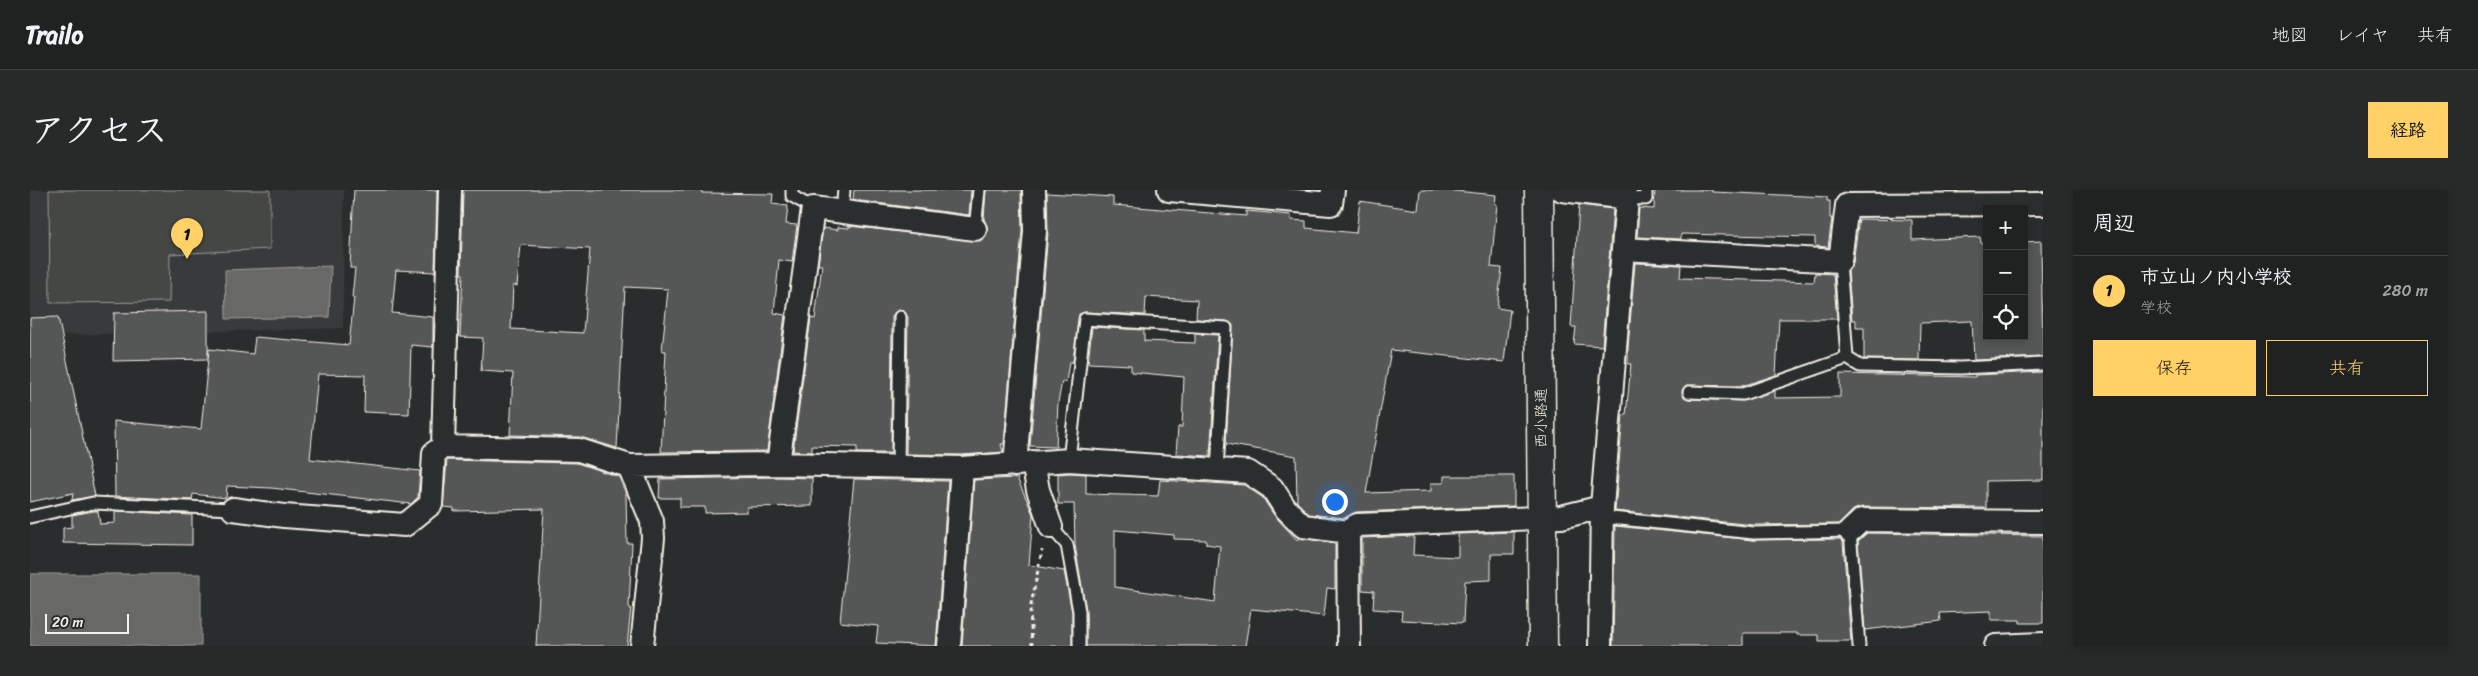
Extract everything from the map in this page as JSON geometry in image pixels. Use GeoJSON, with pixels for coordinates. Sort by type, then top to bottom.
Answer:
{"type":"FeatureCollection","features":[{"type":"Feature","properties":{"kind":"street"},"geometry":{"type":"LineString","coordinates":[[443,447],[450,190]]}},
{"type":"Feature","properties":{"kind":"street"},"geometry":{"type":"LineString","coordinates":[[1034,190],[1035,231],[1024,463],[1038,490],[1051,527]]}},
{"type":"Feature","properties":{"kind":"street"},"geometry":{"type":"LineString","coordinates":[[1169,190],[1331,204],[1333,190]]}},
{"type":"Feature","properties":{"kind":"street","name":"西小路通"},"geometry":{"type":"LineString","coordinates":[[1539,190],[1543,646]]}},
{"type":"Feature","properties":{"kind":"street"},"geometry":{"type":"LineString","coordinates":[[1562,190],[1636,194],[1623,249],[1602,512],[1600,646]]}},
{"type":"Feature","properties":{"kind":"street"},"geometry":{"type":"LineString","coordinates":[[778,464],[813,208],[843,201],[975,229]]}},
{"type":"Feature","properties":{"kind":"street"},"geometry":{"type":"LineString","coordinates":[[1623,249],[1840,261],[1847,205],[2043,204]]}},
{"type":"Feature","properties":{"kind":"street"},"geometry":{"type":"LineString","coordinates":[[233,510],[284,516],[406,525],[431,504],[434,453],[443,447],[579,450],[628,466],[778,464],[962,468],[1069,460],[1217,469],[1248,472],[1272,488],[1285,508],[1303,526],[1348,532],[1357,525],[1542,518],[1602,512]]}},
{"type":"Feature","properties":{"kind":"street"},"geometry":{"type":"LineString","coordinates":[[628,466],[652,521],[653,538],[642,646]]}},
{"type":"Feature","properties":{"kind":"street"},"geometry":{"type":"LineString","coordinates":[[949,646],[962,468]]}},
{"type":"Feature","properties":{"kind":"street"},"geometry":{"type":"LineString","coordinates":[[1850,531],[1862,520],[2043,522]]}},
{"type":"Feature","properties":{"kind":"street"},"geometry":{"type":"LineString","coordinates":[[1348,532],[1349,646]]}},
{"type":"Feature","properties":{"kind":"street"},"geometry":{"type":"LineString","coordinates":[[1996,646],[2034,645]]}},
{"type":"Feature","properties":{"kind":"lane"},"geometry":{"type":"LineString","coordinates":[[792,190],[792,196],[813,208]]}},
{"type":"Feature","properties":{"kind":"lane"},"geometry":{"type":"LineString","coordinates":[[975,229],[979,190]]}},
{"type":"Feature","properties":{"kind":"lane"},"geometry":{"type":"LineString","coordinates":[[1840,261],[1847,358]]}},
{"type":"Feature","properties":{"kind":"lane"},"geometry":{"type":"LineString","coordinates":[[898,467],[900,317]]}},
{"type":"Feature","properties":{"kind":"lane"},"geometry":{"type":"LineString","coordinates":[[1069,460],[1085,319],[1226,328],[1217,469]]}},
{"type":"Feature","properties":{"kind":"lane"},"geometry":{"type":"LineString","coordinates":[[1847,358],[1860,366],[1960,368],[2043,364]]}},
{"type":"Feature","properties":{"kind":"lane"},"geometry":{"type":"LineString","coordinates":[[1689,392],[1743,394],[1847,358]]}},
{"type":"Feature","properties":{"kind":"lane"},"geometry":{"type":"LineString","coordinates":[[30,517],[93,503],[233,510]]}},
{"type":"Feature","properties":{"kind":"lane"},"geometry":{"type":"LineString","coordinates":[[1602,512],[1754,533],[1850,531],[1859,646]]}},
{"type":"Feature","properties":{"kind":"lane"},"geometry":{"type":"LineString","coordinates":[[1051,527],[1067,545],[1079,611],[1079,646]]}},
{"type":"Feature","properties":{"kind":"path"},"geometry":{"type":"LineString","coordinates":[[1032,646],[1030,610],[1044,541],[1051,527]]}},
{"type":"Feature","properties":{"kind":"shaded area"},"geometry":{"type":"Polygon","coordinates":[[[30,190],[344,190],[343,328],[30,336],[30,190]]]}},
{"type":"Feature","properties":{"kind":"shaded area"},"geometry":{"type":"Polygon","coordinates":[[[49,190],[270,190],[270,249],[170,254],[169,302],[50,303],[49,190]]]}},
{"type":"Feature","properties":{"kind":"shaded area"},"geometry":{"type":"Polygon","coordinates":[[[331,266],[329,317],[226,319],[225,270],[331,266]]]}},
{"type":"Feature","properties":{"kind":"shaded area"},"geometry":{"type":"Polygon","coordinates":[[[30,574],[201,574],[201,646],[30,646],[30,574]]]}},
{"type":"Feature","properties":{"kind":"building"},"geometry":{"type":"Polygon","coordinates":[[[354,190],[437,190],[435,272],[396,270],[392,313],[433,317],[433,347],[411,345],[409,414],[364,412],[365,375],[318,374],[310,459],[420,471],[418,497],[411,504],[271,488],[227,486],[226,498],[193,494],[192,500],[115,496],[114,421],[201,429],[209,349],[253,354],[255,337],[349,345],[355,268],[350,268],[354,190]]]}},
{"type":"Feature","properties":{"kind":"building"},"geometry":{"type":"Polygon","coordinates":[[[463,190],[702,190],[702,193],[773,194],[772,204],[788,206],[786,224],[797,225],[792,262],[779,260],[774,313],[785,315],[767,451],[661,452],[666,351],[662,351],[668,289],[625,287],[617,448],[580,437],[510,435],[513,373],[481,371],[483,338],[460,337],[463,274],[461,274],[463,190]],[[521,245],[517,286],[513,285],[511,329],[583,333],[590,249],[521,245]]]}},
{"type":"Feature","properties":{"kind":"building"},"geometry":{"type":"Polygon","coordinates":[[[854,190],[971,190],[969,215],[853,200],[854,190]]]}},
{"type":"Feature","properties":{"kind":"building"},"geometry":{"type":"Polygon","coordinates":[[[986,190],[1021,190],[1022,231],[1004,444],[1001,444],[1003,452],[962,455],[906,454],[908,317],[904,311],[900,310],[894,313],[892,317],[891,453],[857,453],[857,447],[812,446],[812,452],[793,451],[811,318],[815,319],[822,265],[818,265],[823,228],[838,230],[838,227],[849,228],[849,226],[980,241],[988,231],[984,219],[986,190]]]}},
{"type":"Feature","properties":{"kind":"building"},"geometry":{"type":"Polygon","coordinates":[[[1420,190],[1445,190],[1496,195],[1495,204],[1497,204],[1491,267],[1502,268],[1497,308],[1510,310],[1504,362],[1391,350],[1366,493],[1431,491],[1431,483],[1444,483],[1444,476],[1514,476],[1514,506],[1356,512],[1344,518],[1309,514],[1297,502],[1296,456],[1226,444],[1233,325],[1226,321],[1196,319],[1197,300],[1146,297],[1145,315],[1085,312],[1079,314],[1073,362],[1069,362],[1066,382],[1062,381],[1058,403],[1056,447],[1030,446],[1048,232],[1047,193],[1113,197],[1113,205],[1246,216],[1246,211],[1291,215],[1291,220],[1306,221],[1306,228],[1356,233],[1360,201],[1418,210],[1420,190]]]}},
{"type":"Feature","properties":{"kind":"building"},"geometry":{"type":"Polygon","coordinates":[[[1655,190],[1712,190],[1712,192],[1827,197],[1827,201],[1830,201],[1830,218],[1832,218],[1828,247],[1815,246],[1815,237],[1681,234],[1681,239],[1637,237],[1639,208],[1654,209],[1655,190]]]}},
{"type":"Feature","properties":{"kind":"building"},"geometry":{"type":"Polygon","coordinates":[[[1579,205],[1613,209],[1602,346],[1574,344],[1576,327],[1571,327],[1579,205]]]}},
{"type":"Feature","properties":{"kind":"building"},"geometry":{"type":"Polygon","coordinates":[[[1859,219],[1912,220],[1912,240],[1980,237],[1981,243],[1983,243],[1983,340],[2028,340],[2028,242],[2041,241],[2043,357],[1974,360],[1972,321],[1920,323],[1919,360],[1864,359],[1864,327],[1856,327],[1856,320],[1852,320],[1848,271],[1853,263],[1859,219]]]}},
{"type":"Feature","properties":{"kind":"building"},"geometry":{"type":"Polygon","coordinates":[[[1635,263],[1681,265],[1680,278],[1814,282],[1815,273],[1833,274],[1837,319],[1779,319],[1776,375],[1742,386],[1686,385],[1682,392],[1688,399],[1743,401],[1775,391],[1775,398],[1840,397],[1840,374],[1975,377],[1975,375],[2043,372],[2043,480],[1986,481],[1986,508],[1862,507],[1853,510],[1840,524],[1754,525],[1615,511],[1623,415],[1626,415],[1631,364],[1628,364],[1628,348],[1635,263]]]}},
{"type":"Feature","properties":{"kind":"building"},"geometry":{"type":"Polygon","coordinates":[[[208,311],[208,359],[113,361],[114,313],[208,311]]]}},
{"type":"Feature","properties":{"kind":"building"},"geometry":{"type":"Polygon","coordinates":[[[58,317],[95,496],[72,500],[73,493],[30,502],[30,318],[58,317]]]}},
{"type":"Feature","properties":{"kind":"building"},"geometry":{"type":"Polygon","coordinates":[[[1092,327],[1144,330],[1144,341],[1195,343],[1195,334],[1218,335],[1210,456],[1176,454],[1178,427],[1182,427],[1184,377],[1131,372],[1131,365],[1088,363],[1092,327]]]}},
{"type":"Feature","properties":{"kind":"building"},"geometry":{"type":"Polygon","coordinates":[[[447,460],[577,463],[619,477],[626,494],[627,543],[632,543],[629,607],[631,608],[627,646],[536,646],[544,509],[454,511],[454,508],[443,507],[447,460]]]}},
{"type":"Feature","properties":{"kind":"building"},"geometry":{"type":"Polygon","coordinates":[[[1058,474],[1086,474],[1086,494],[1158,496],[1160,480],[1244,485],[1262,497],[1274,515],[1298,541],[1298,537],[1335,544],[1335,589],[1327,588],[1324,616],[1251,609],[1245,646],[1086,646],[1086,610],[1075,545],[1074,504],[1058,504],[1058,474]],[[1115,530],[1115,587],[1215,602],[1220,546],[1206,544],[1206,540],[1174,539],[1174,535],[1115,530]]]}},
{"type":"Feature","properties":{"kind":"building"},"geometry":{"type":"Polygon","coordinates":[[[812,478],[812,506],[747,507],[747,512],[705,513],[705,507],[680,507],[680,498],[659,498],[660,479],[812,478]]]}},
{"type":"Feature","properties":{"kind":"building"},"geometry":{"type":"Polygon","coordinates":[[[1017,478],[1033,514],[1029,565],[1064,571],[1072,612],[1072,646],[962,646],[974,480],[1017,478]]]}},
{"type":"Feature","properties":{"kind":"building"},"geometry":{"type":"Polygon","coordinates":[[[854,479],[948,481],[936,646],[876,643],[878,626],[840,622],[854,479]]]}},
{"type":"Feature","properties":{"kind":"building"},"geometry":{"type":"Polygon","coordinates":[[[98,511],[100,524],[115,523],[115,511],[192,515],[192,545],[63,543],[63,528],[72,527],[72,515],[98,511]]]}},
{"type":"Feature","properties":{"kind":"building"},"geometry":{"type":"Polygon","coordinates":[[[1615,526],[1753,540],[1840,539],[1843,542],[1851,641],[1819,641],[1819,635],[1797,635],[1797,633],[1743,633],[1743,646],[1613,646],[1615,526]]]}},
{"type":"Feature","properties":{"kind":"building"},"geometry":{"type":"Polygon","coordinates":[[[1514,532],[1514,554],[1491,554],[1491,580],[1465,581],[1463,623],[1401,620],[1402,611],[1373,609],[1374,591],[1362,590],[1362,538],[1414,536],[1413,555],[1458,557],[1458,534],[1514,532]]]}},
{"type":"Feature","properties":{"kind":"building"},"geometry":{"type":"Polygon","coordinates":[[[1867,533],[2043,536],[2043,623],[2020,623],[2020,620],[1991,620],[1991,611],[1940,613],[1941,621],[1865,630],[1858,541],[1867,533]]]}},
{"type":"Feature","properties":{"kind":"place","name":"市立山ノ内小学校"},"geometry":{"type":"Point","coordinates":[187,259]}}]}
